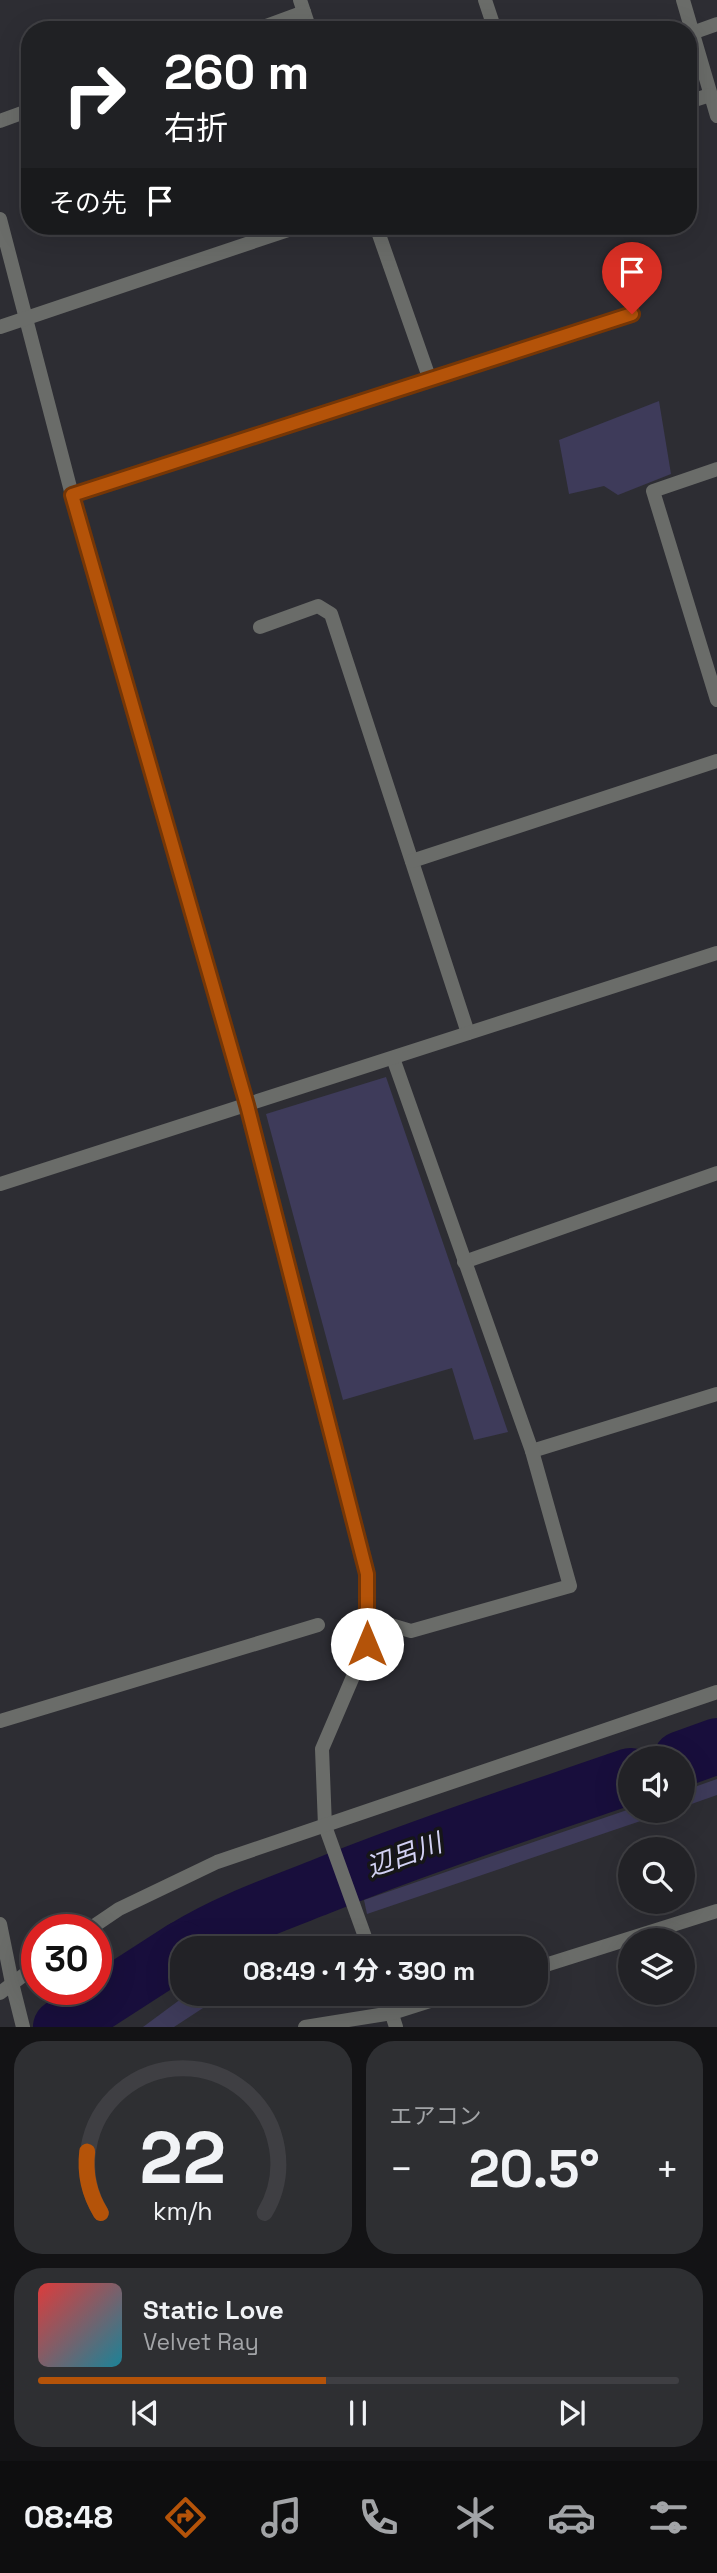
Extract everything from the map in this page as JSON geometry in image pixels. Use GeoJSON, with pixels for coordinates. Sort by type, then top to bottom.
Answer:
{"type":"FeatureCollection","features":[{"type":"Feature","properties":{"kind":"street"},"geometry":{"type":"LineString","coordinates":[[485,0],[492,21]]}},
{"type":"Feature","properties":{"kind":"street"},"geometry":{"type":"LineString","coordinates":[[683,0],[689,21]]}},
{"type":"Feature","properties":{"kind":"street"},"geometry":{"type":"LineString","coordinates":[[273,21],[302,6]]}},
{"type":"Feature","properties":{"kind":"street"},"geometry":{"type":"LineString","coordinates":[[697,31],[717,24]]}},
{"type":"Feature","properties":{"kind":"street"},"geometry":{"type":"LineString","coordinates":[[697,50],[717,116]]}},
{"type":"Feature","properties":{"kind":"street"},"geometry":{"type":"LineString","coordinates":[[697,99],[710,95]]}},
{"type":"Feature","properties":{"kind":"street"},"geometry":{"type":"LineString","coordinates":[[0,121],[21,113]]}},
{"type":"Feature","properties":{"kind":"street"},"geometry":{"type":"LineString","coordinates":[[0,219],[72,495],[247,1105],[367,1574],[367,1644],[322,1749],[325,1826],[365,1936]]}},
{"type":"Feature","properties":{"kind":"street"},"geometry":{"type":"LineString","coordinates":[[0,327],[273,235]]}},
{"type":"Feature","properties":{"kind":"street"},"geometry":{"type":"LineString","coordinates":[[379,235],[430,380]]}},
{"type":"Feature","properties":{"kind":"street"},"geometry":{"type":"LineString","coordinates":[[72,495],[632,314]]}},
{"type":"Feature","properties":{"kind":"street"},"geometry":{"type":"LineString","coordinates":[[717,469],[653,491],[717,700]]}},
{"type":"Feature","properties":{"kind":"street"},"geometry":{"type":"LineString","coordinates":[[260,627],[318,606],[331,614],[468,1033]]}},
{"type":"Feature","properties":{"kind":"street"},"geometry":{"type":"LineString","coordinates":[[412,861],[717,761]]}},
{"type":"Feature","properties":{"kind":"street"},"geometry":{"type":"LineString","coordinates":[[0,1184],[717,953]]}},
{"type":"Feature","properties":{"kind":"street"},"geometry":{"type":"LineString","coordinates":[[367,1618],[411,1630],[570,1586],[532,1451],[393,1058]]}},
{"type":"Feature","properties":{"kind":"street"},"geometry":{"type":"LineString","coordinates":[[464,1262],[717,1173]]}},
{"type":"Feature","properties":{"kind":"street"},"geometry":{"type":"LineString","coordinates":[[532,1451],[717,1394]]}},
{"type":"Feature","properties":{"kind":"street"},"geometry":{"type":"LineString","coordinates":[[0,1721],[318,1625]]}},
{"type":"Feature","properties":{"kind":"street"},"geometry":{"type":"LineString","coordinates":[[112,1914],[217,1862],[717,1692]]}},
{"type":"Feature","properties":{"kind":"street"},"geometry":{"type":"LineString","coordinates":[[548,1964],[717,1911]]}},
{"type":"Feature","properties":{"kind":"street"},"geometry":{"type":"LineString","coordinates":[[0,1924],[23,2027]]}},
{"type":"Feature","properties":{"kind":"street"},"geometry":{"type":"LineString","coordinates":[[0,1993],[21,1977]]}},
{"type":"Feature","properties":{"kind":"street"},"geometry":{"type":"LineString","coordinates":[[305,2027],[394,2020],[425,2006]]}},
{"type":"Feature","properties":{"kind":"shaded area"},"geometry":{"type":"Polygon","coordinates":[[[659,401],[671,474],[618,495],[604,486],[569,494],[559,440],[659,401]]]}},
{"type":"Feature","properties":{"kind":"shaded area"},"geometry":{"type":"Polygon","coordinates":[[[386,1077],[508,1432],[474,1440],[452,1368],[343,1400],[266,1114],[386,1077]]]}},
{"type":"Feature","properties":{"kind":"shaded area"},"geometry":{"type":"Polygon","coordinates":[[[717,1779],[717,1795],[695,1803],[695,1787],[717,1779]]]}},
{"type":"Feature","properties":{"kind":"shaded area"},"geometry":{"type":"Polygon","coordinates":[[[618,1813],[618,1823],[635,1823],[367,1914],[364,1900],[618,1813]]]}},
{"type":"Feature","properties":{"kind":"shaded area"},"geometry":{"type":"Polygon","coordinates":[[[171,2006],[206,2006],[174,2027],[143,2027],[171,2006]]]}},
{"type":"Feature","properties":{"kind":"waterway","name":"辺呂川"},"geometry":{"type":"LineString","coordinates":[[695,1754],[717,1746]]}},
{"type":"Feature","properties":{"kind":"waterway","name":"辺呂川"},"geometry":{"type":"LineString","coordinates":[[205,1936],[250,1914],[358,1872],[618,1780]]}},
{"type":"Feature","properties":{"kind":"waterway","name":"辺呂川"},"geometry":{"type":"LineString","coordinates":[[61,2027],[170,1957]]}},
{"type":"Feature","properties":{"kind":"route"},"geometry":{"type":"LineString","coordinates":[[367,1644],[367,1574],[254,1130],[72,495],[632,314]]}}]}
